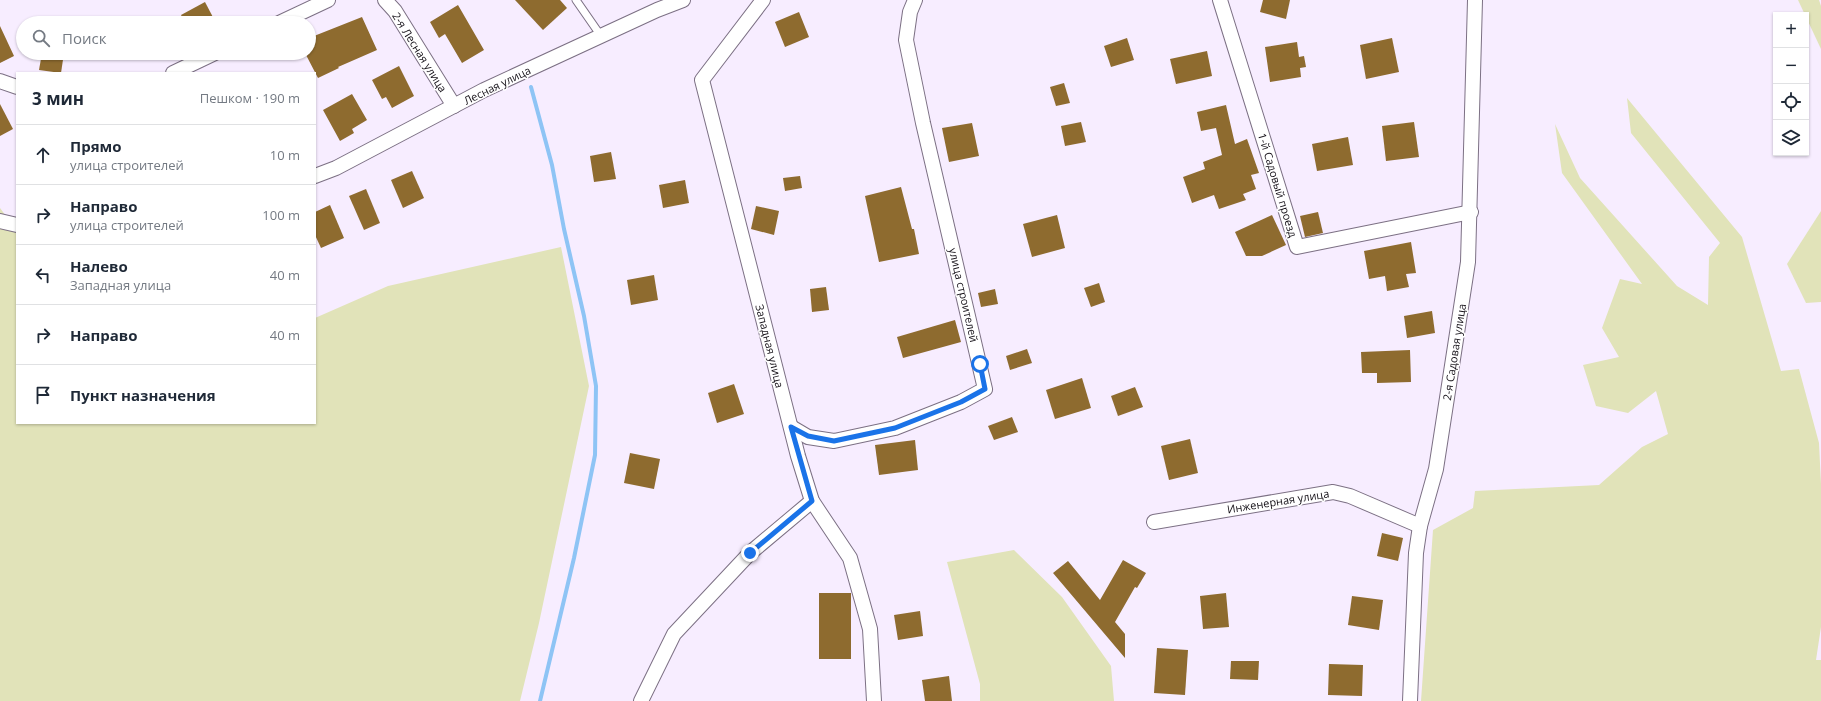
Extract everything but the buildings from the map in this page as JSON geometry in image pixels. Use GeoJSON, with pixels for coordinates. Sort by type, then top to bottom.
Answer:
{"type":"FeatureCollection","features":[{"type":"Feature","properties":{"kind":"street"},"geometry":{"type":"LineString","coordinates":[[294,16],[328,0]]}},
{"type":"Feature","properties":{"kind":"street","name":"2-я Лесная улица"},"geometry":{"type":"LineString","coordinates":[[385,0],[395,11],[454,106]]}},
{"type":"Feature","properties":{"kind":"street","name":"Лесная улица"},"geometry":{"type":"LineString","coordinates":[[316,176],[336,168],[484,90],[657,10],[683,0]]}},
{"type":"Feature","properties":{"kind":"street","name":"Западная улица"},"geometry":{"type":"LineString","coordinates":[[762,0],[702,80],[791,427],[812,501],[850,558],[870,629],[874,701]]}},
{"type":"Feature","properties":{"kind":"street","name":"улица строителей"},"geometry":{"type":"LineString","coordinates":[[791,427],[808,436],[834,441],[895,428],[961,402],[985,389],[923,123],[906,40],[910,12],[915,0]]}},
{"type":"Feature","properties":{"kind":"street","name":"1-й Садовый проезд"},"geometry":{"type":"LineString","coordinates":[[1220,0],[1297,247],[1471,212]]}},
{"type":"Feature","properties":{"kind":"street","name":"2-я Садовая улица"},"geometry":{"type":"LineString","coordinates":[[1410,701],[1416,553],[1420,526],[1436,469],[1468,262],[1471,212],[1475,0]]}},
{"type":"Feature","properties":{"kind":"street"},"geometry":{"type":"LineString","coordinates":[[175,72],[200,60]]}},
{"type":"Feature","properties":{"kind":"street"},"geometry":{"type":"LineString","coordinates":[[0,81],[16,87]]}},
{"type":"Feature","properties":{"kind":"street"},"geometry":{"type":"LineString","coordinates":[[0,221],[16,226]]}},
{"type":"Feature","properties":{"kind":"street","name":"Инженерная улица"},"geometry":{"type":"LineString","coordinates":[[1154,522],[1333,492],[1350,496],[1420,526]]}},
{"type":"Feature","properties":{"kind":"street"},"geometry":{"type":"LineString","coordinates":[[641,701],[674,634],[750,553],[812,501]]}},
{"type":"Feature","properties":{"kind":"lane"},"geometry":{"type":"LineString","coordinates":[[576,0],[601,36]]}},
{"type":"Feature","properties":{"kind":"green space"},"geometry":{"type":"Polygon","coordinates":[[[1798,0],[1819,0],[1821,6],[1821,49],[1809,23],[1809,12],[1804,12],[1798,0]]]}},
{"type":"Feature","properties":{"kind":"green space"},"geometry":{"type":"Polygon","coordinates":[[[1627,98],[1742,237],[1781,371],[1799,369],[1819,443],[1821,484],[1821,627],[1816,660],[1821,660],[1821,701],[1421,701],[1433,530],[1473,508],[1475,491],[1599,485],[1642,447],[1668,434],[1656,391],[1628,413],[1596,406],[1583,365],[1619,357],[1602,328],[1620,279],[1642,284],[1562,173],[1555,124],[1580,178],[1677,286],[1708,305],[1709,257],[1720,243],[1631,133],[1627,98]]]}},
{"type":"Feature","properties":{"kind":"green space"},"geometry":{"type":"Polygon","coordinates":[[[0,208],[16,230],[16,424],[316,424],[316,318],[388,286],[561,247],[589,386],[539,623],[520,701],[0,701],[0,208]]]}},
{"type":"Feature","properties":{"kind":"green space"},"geometry":{"type":"Polygon","coordinates":[[[1821,211],[1821,302],[1806,303],[1787,264],[1821,211]]]}},
{"type":"Feature","properties":{"kind":"green space"},"geometry":{"type":"Polygon","coordinates":[[[1014,550],[1062,597],[1111,666],[1114,701],[980,701],[980,684],[947,562],[1014,550]]]}},
{"type":"Feature","properties":{"kind":"waterway"},"geometry":{"type":"LineString","coordinates":[[531,87],[552,165],[564,229],[584,316],[596,386],[595,455],[574,558],[540,701]]}},
{"type":"Feature","properties":{"kind":"route"},"geometry":{"type":"LineString","coordinates":[[750,553],[812,501],[791,427],[808,436],[834,441],[895,428],[961,402],[985,389],[980,364]]}}]}
